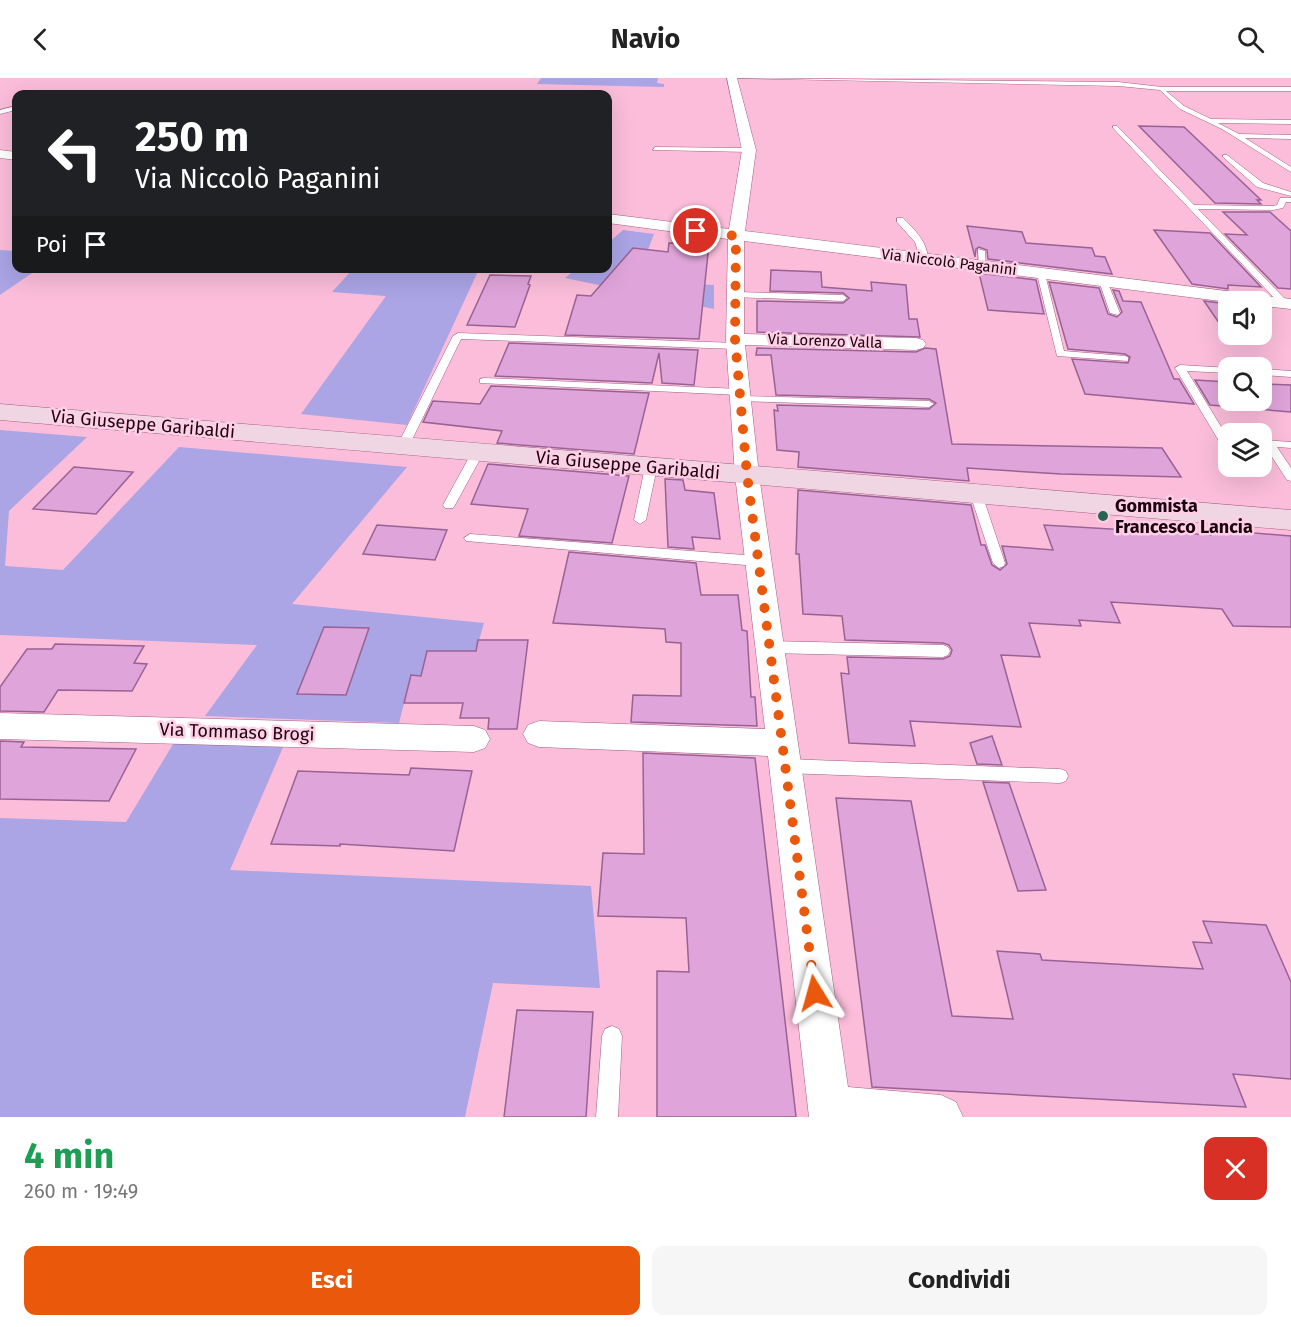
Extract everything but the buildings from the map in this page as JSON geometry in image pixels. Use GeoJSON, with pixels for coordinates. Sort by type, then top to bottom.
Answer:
{"type":"FeatureCollection","features":[{"type":"Feature","properties":{"kind":"street"},"geometry":{"type":"LineString","coordinates":[[732,78],[749,150],[736,236],[736,343],[747,475],[831,1112],[941,1117]]}},
{"type":"Feature","properties":{"kind":"street","name":"Via Niccolò Paganini"},"geometry":{"type":"LineString","coordinates":[[612,220],[924,259],[982,259],[1041,274],[1287,304]]}},
{"type":"Feature","properties":{"kind":"street","name":"Via Lorenzo Valla"},"geometry":{"type":"LineString","coordinates":[[736,343],[916,344]]}},
{"type":"Feature","properties":{"kind":"street","name":"Via Giuseppe Garibaldi"},"geometry":{"type":"LineString","coordinates":[[0,412],[1291,520]]}},
{"type":"Feature","properties":{"kind":"street","name":"Via Tommaso Brogi"},"geometry":{"type":"LineString","coordinates":[[0,726],[474,739]]}},
{"type":"Feature","properties":{"kind":"street"},"geometry":{"type":"LineString","coordinates":[[539,734],[783,755]]}},
{"type":"Feature","properties":{"kind":"lane"},"geometry":{"type":"LineString","coordinates":[[732,78],[1106,84],[1162,89],[1291,89]]}},
{"type":"Feature","properties":{"kind":"lane"},"geometry":{"type":"LineString","coordinates":[[1162,89],[1173,102],[1237,136],[1291,171]]}},
{"type":"Feature","properties":{"kind":"lane"},"geometry":{"type":"LineString","coordinates":[[1208,120],[1291,122]]}},
{"type":"Feature","properties":{"kind":"lane"},"geometry":{"type":"LineString","coordinates":[[1115,127],[1287,304]]}},
{"type":"Feature","properties":{"kind":"lane"},"geometry":{"type":"LineString","coordinates":[[1237,136],[1291,137]]}},
{"type":"Feature","properties":{"kind":"lane"},"geometry":{"type":"LineString","coordinates":[[655,149],[749,150]]}},
{"type":"Feature","properties":{"kind":"lane"},"geometry":{"type":"LineString","coordinates":[[1225,156],[1260,185],[1291,194]]}},
{"type":"Feature","properties":{"kind":"lane"},"geometry":{"type":"LineString","coordinates":[[1191,207],[1273,208],[1280,206],[1283,200],[1291,200]]}},
{"type":"Feature","properties":{"kind":"lane"},"geometry":{"type":"LineString","coordinates":[[900,219],[917,239],[924,252],[924,259]]}},
{"type":"Feature","properties":{"kind":"lane"},"geometry":{"type":"LineString","coordinates":[[1041,274],[1060,354],[1125,359]]}},
{"type":"Feature","properties":{"kind":"lane"},"geometry":{"type":"LineString","coordinates":[[1103,281],[1115,313]]}},
{"type":"Feature","properties":{"kind":"lane"},"geometry":{"type":"LineString","coordinates":[[736,295],[843,298]]}},
{"type":"Feature","properties":{"kind":"lane"},"geometry":{"type":"LineString","coordinates":[[403,446],[458,336],[736,343]]}},
{"type":"Feature","properties":{"kind":"lane"},"geometry":{"type":"LineString","coordinates":[[1218,370],[1179,368],[1218,430]]}},
{"type":"Feature","properties":{"kind":"lane"},"geometry":{"type":"LineString","coordinates":[[1272,373],[1291,374]]}},
{"type":"Feature","properties":{"kind":"lane"},"geometry":{"type":"LineString","coordinates":[[484,381],[929,404]]}},
{"type":"Feature","properties":{"kind":"lane"},"geometry":{"type":"LineString","coordinates":[[1272,444],[1291,445]]}},
{"type":"Feature","properties":{"kind":"lane"},"geometry":{"type":"LineString","coordinates":[[449,505],[478,452]]}},
{"type":"Feature","properties":{"kind":"lane"},"geometry":{"type":"LineString","coordinates":[[1272,452],[1291,477]]}},
{"type":"Feature","properties":{"kind":"lane"},"geometry":{"type":"LineString","coordinates":[[640,520],[651,467]]}},
{"type":"Feature","properties":{"kind":"lane"},"geometry":{"type":"LineString","coordinates":[[976,494],[999,564]]}},
{"type":"Feature","properties":{"kind":"lane"},"geometry":{"type":"LineString","coordinates":[[470,538],[757,561]]}},
{"type":"Feature","properties":{"kind":"lane"},"geometry":{"type":"LineString","coordinates":[[769,647],[943,651]]}},
{"type":"Feature","properties":{"kind":"lane"},"geometry":{"type":"LineString","coordinates":[[783,755],[1060,776]]}},
{"type":"Feature","properties":{"kind":"lane"},"geometry":{"type":"LineString","coordinates":[[607,1117],[612,1036]]}},
{"type":"Feature","properties":{"kind":"shaded area"},"geometry":{"type":"Polygon","coordinates":[[[541,78],[658,78],[657,83],[664,84],[664,87],[537,84],[541,78]]]}},
{"type":"Feature","properties":{"kind":"shaded area"},"geometry":{"type":"Polygon","coordinates":[[[623,230],[654,234],[646,255],[658,278],[612,271],[612,240],[623,230]]]}},
{"type":"Feature","properties":{"kind":"shaded area"},"geometry":{"type":"Polygon","coordinates":[[[0,250],[12,251],[12,273],[32,273],[0,295],[0,250]]]}},
{"type":"Feature","properties":{"kind":"shaded area"},"geometry":{"type":"Polygon","coordinates":[[[349,273],[477,273],[407,425],[301,414],[386,296],[332,292],[349,273]]]}},
{"type":"Feature","properties":{"kind":"shaded area"},"geometry":{"type":"Polygon","coordinates":[[[571,273],[611,273],[605,280],[714,285],[714,309],[565,278],[571,273]]]}},
{"type":"Feature","properties":{"kind":"shaded area"},"geometry":{"type":"Polygon","coordinates":[[[0,430],[87,437],[9,511],[5,566],[63,570],[179,447],[407,467],[292,604],[484,623],[476,651],[427,651],[421,676],[411,676],[399,723],[205,716],[257,645],[0,635],[0,430]]]}},
{"type":"Feature","properties":{"kind":"shaded area"},"geometry":{"type":"Polygon","coordinates":[[[175,741],[284,745],[230,870],[591,886],[600,988],[493,983],[465,1117],[0,1117],[0,818],[126,822],[175,741]]]}},
{"type":"Feature","properties":{"kind":"place","name":"Gommista Francesco Lancia"},"geometry":{"type":"Point","coordinates":[1103,516]}},
{"type":"Feature","properties":{"kind":"route"},"geometry":{"type":"LineString","coordinates":[[696,231],[736,236],[735,339],[747,475],[815,993]]}}]}
